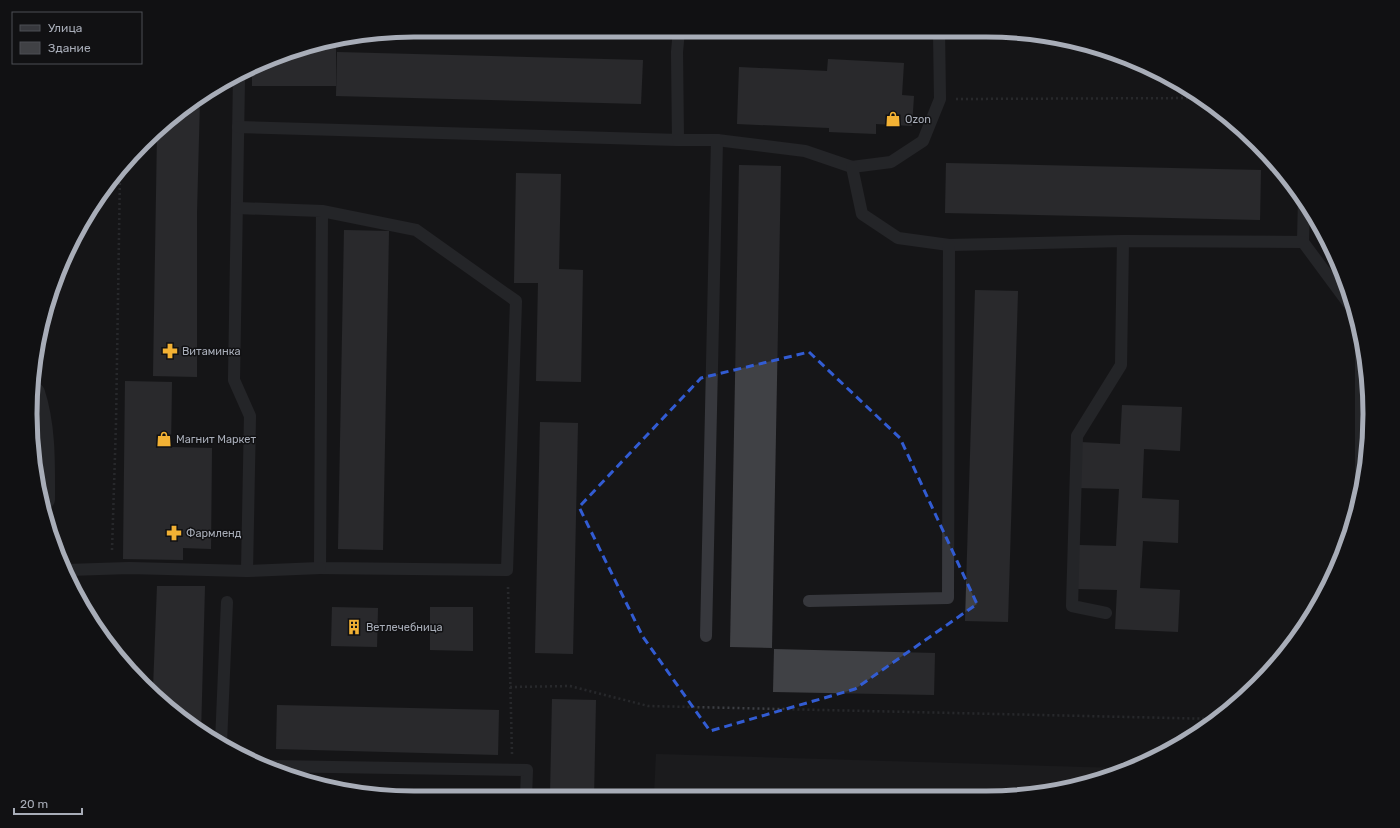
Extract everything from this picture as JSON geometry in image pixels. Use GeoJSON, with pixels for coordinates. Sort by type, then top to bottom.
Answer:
{"type":"FeatureCollection","features":[{"type":"Feature","properties":{"kind":"street"},"geometry":{"type":"LineString","coordinates":[[37,406],[43,448],[44,486]]}},
{"type":"Feature","properties":{"kind":"lane"},"geometry":{"type":"LineString","coordinates":[[678,37],[677,52],[678,140]]}},
{"type":"Feature","properties":{"kind":"lane"},"geometry":{"type":"LineString","coordinates":[[238,127],[717,140],[805,151],[852,167],[891,162],[923,141],[940,99],[939,37]]}},
{"type":"Feature","properties":{"kind":"lane"},"geometry":{"type":"LineString","coordinates":[[239,80],[234,380],[250,416],[248,571]]}},
{"type":"Feature","properties":{"kind":"lane"},"geometry":{"type":"LineString","coordinates":[[706,636],[717,140]]}},
{"type":"Feature","properties":{"kind":"lane"},"geometry":{"type":"LineString","coordinates":[[852,167],[862,214],[898,238],[949,245],[1124,241],[1303,242]]}},
{"type":"Feature","properties":{"kind":"lane"},"geometry":{"type":"LineString","coordinates":[[71,570],[248,571],[320,568],[507,570],[516,301],[416,230],[322,211],[237,208]]}},
{"type":"Feature","properties":{"kind":"lane"},"geometry":{"type":"LineString","coordinates":[[320,568],[322,211]]}},
{"type":"Feature","properties":{"kind":"lane"},"geometry":{"type":"LineString","coordinates":[[1304,213],[1303,242],[1345,298]]}},
{"type":"Feature","properties":{"kind":"lane"},"geometry":{"type":"LineString","coordinates":[[1106,613],[1072,606],[1077,436],[1121,365],[1124,241]]}},
{"type":"Feature","properties":{"kind":"lane"},"geometry":{"type":"LineString","coordinates":[[809,601],[948,598],[949,245]]}},
{"type":"Feature","properties":{"kind":"lane"},"geometry":{"type":"LineString","coordinates":[[1360,368],[1361,454]]}},
{"type":"Feature","properties":{"kind":"lane"},"geometry":{"type":"LineString","coordinates":[[221,738],[227,602]]}},
{"type":"Feature","properties":{"kind":"lane"},"geometry":{"type":"LineString","coordinates":[[281,766],[527,770],[526,791]]}},
{"type":"Feature","properties":{"kind":"path"},"geometry":{"type":"LineString","coordinates":[[940,99],[1190,98]]}},
{"type":"Feature","properties":{"kind":"path"},"geometry":{"type":"LineString","coordinates":[[111,569],[116,424],[120,178]]}},
{"type":"Feature","properties":{"kind":"path"},"geometry":{"type":"LineString","coordinates":[[507,570],[513,770]]}},
{"type":"Feature","properties":{"kind":"path"},"geometry":{"type":"LineString","coordinates":[[510,687],[570,686],[648,706],[1207,719]]}},
{"type":"Feature","properties":{"kind":"highlighted area"},"geometry":{"type":"Polygon","coordinates":[[[809,352],[900,438],[977,604],[855,689],[710,731],[643,637],[579,507],[701,378],[809,352]]]}},
{"type":"Feature","properties":{"kind":"shaded area"},"geometry":{"type":"Polygon","coordinates":[[[656,754],[1115,768],[1060,784],[1011,790],[654,791],[656,754]]]}},
{"type":"Feature","properties":{"kind":"building"},"geometry":{"type":"Polygon","coordinates":[[[336,45],[336,86],[252,86],[252,74],[293,57],[336,45]]]}},
{"type":"Feature","properties":{"kind":"building"},"geometry":{"type":"Polygon","coordinates":[[[337,52],[643,60],[641,104],[336,96],[337,52]]]}},
{"type":"Feature","properties":{"kind":"building"},"geometry":{"type":"Polygon","coordinates":[[[828,59],[904,63],[902,95],[914,96],[912,126],[876,124],[876,134],[829,132],[829,128],[737,124],[739,67],[827,71],[828,59]]]}},
{"type":"Feature","properties":{"kind":"building"},"geometry":{"type":"Polygon","coordinates":[[[200,104],[197,212],[197,377],[153,376],[157,138],[184,115],[200,104]]]}},
{"type":"Feature","properties":{"kind":"building"},"geometry":{"type":"Polygon","coordinates":[[[946,163],[1261,170],[1260,220],[945,213],[946,163]]]}},
{"type":"Feature","properties":{"kind":"building"},"geometry":{"type":"Polygon","coordinates":[[[739,165],[781,166],[772,648],[730,647],[739,165]]]}},
{"type":"Feature","properties":{"kind":"building"},"geometry":{"type":"Polygon","coordinates":[[[516,173],[561,174],[559,269],[583,270],[581,382],[536,381],[538,283],[514,283],[516,173]]]}},
{"type":"Feature","properties":{"kind":"building"},"geometry":{"type":"Polygon","coordinates":[[[344,230],[389,231],[383,550],[338,549],[344,230]]]}},
{"type":"Feature","properties":{"kind":"building"},"geometry":{"type":"Polygon","coordinates":[[[975,290],[1018,291],[1008,622],[965,621],[975,290]]]}},
{"type":"Feature","properties":{"kind":"building"},"geometry":{"type":"Polygon","coordinates":[[[125,381],[172,382],[171,447],[212,448],[211,549],[183,548],[183,560],[123,559],[125,381]]]}},
{"type":"Feature","properties":{"kind":"building"},"geometry":{"type":"Polygon","coordinates":[[[1122,405],[1182,407],[1180,451],[1144,449],[1142,498],[1179,500],[1178,543],[1143,541],[1140,588],[1180,590],[1178,632],[1115,629],[1117,590],[1077,589],[1079,545],[1116,546],[1119,489],[1078,488],[1080,442],[1120,444],[1122,405]]]}},
{"type":"Feature","properties":{"kind":"building"},"geometry":{"type":"Polygon","coordinates":[[[540,422],[578,423],[573,654],[535,653],[540,422]]]}},
{"type":"Feature","properties":{"kind":"building"},"geometry":{"type":"Polygon","coordinates":[[[157,586],[205,586],[201,724],[184,713],[153,686],[157,586]]]}},
{"type":"Feature","properties":{"kind":"building","name":"Ветлечебница"},"geometry":{"type":"Polygon","coordinates":[[[332,607],[378,608],[377,647],[331,646],[332,607]]]}},
{"type":"Feature","properties":{"kind":"building"},"geometry":{"type":"Polygon","coordinates":[[[430,607],[473,607],[473,651],[430,650],[430,607]]]}},
{"type":"Feature","properties":{"kind":"building"},"geometry":{"type":"Polygon","coordinates":[[[774,649],[935,653],[934,695],[773,692],[774,649]]]}},
{"type":"Feature","properties":{"kind":"building"},"geometry":{"type":"Polygon","coordinates":[[[552,699],[596,700],[594,791],[550,791],[552,699]]]}},
{"type":"Feature","properties":{"kind":"building"},"geometry":{"type":"Polygon","coordinates":[[[277,705],[499,710],[498,755],[276,749],[277,705]]]}},
{"type":"Feature","properties":{"kind":"place","name":"Ozon"},"geometry":{"type":"Point","coordinates":[893,119]}},
{"type":"Feature","properties":{"kind":"place","name":"Витаминка"},"geometry":{"type":"Point","coordinates":[170,351]}},
{"type":"Feature","properties":{"kind":"place","name":"Магнит Маркет"},"geometry":{"type":"Point","coordinates":[164,439]}},
{"type":"Feature","properties":{"kind":"place","name":"Фармленд"},"geometry":{"type":"Point","coordinates":[174,533]}},
{"type":"Feature","properties":{"kind":"place","name":"Ветлечебница"},"geometry":{"type":"Point","coordinates":[354,627]}}]}
